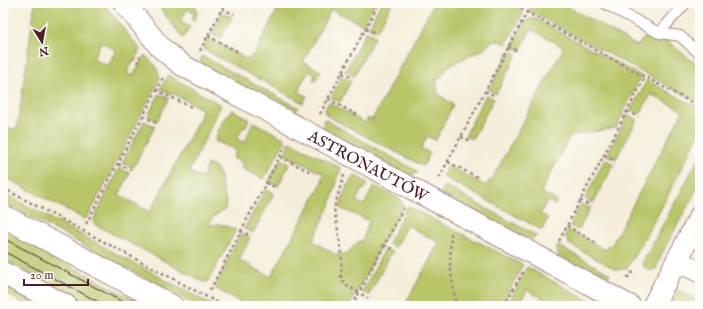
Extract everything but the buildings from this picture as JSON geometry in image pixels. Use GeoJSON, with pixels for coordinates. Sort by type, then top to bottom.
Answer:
{"type":"FeatureCollection","features":[{"type":"Feature","properties":{"kind":"main road"},"geometry":{"type":"LineString","coordinates":[[3,216],[172,306]]}},
{"type":"Feature","properties":{"kind":"main road"},"geometry":{"type":"LineString","coordinates":[[3,272],[66,306]]}},
{"type":"Feature","properties":{"kind":"street","name":"ASTRONAUTÓW"},"geometry":{"type":"LineString","coordinates":[[124,3],[161,48],[182,65],[630,306]]}},
{"type":"Feature","properties":{"kind":"street"},"geometry":{"type":"LineString","coordinates":[[653,306],[700,216]]}},
{"type":"Feature","properties":{"kind":"street"},"geometry":{"type":"LineString","coordinates":[[677,261],[700,272]]}},
{"type":"Feature","properties":{"kind":"lane"},"geometry":{"type":"LineString","coordinates":[[604,3],[659,33],[680,36],[700,54]]}},
{"type":"Feature","properties":{"kind":"lane"},"geometry":{"type":"LineString","coordinates":[[659,33],[686,3]]}},
{"type":"Feature","properties":{"kind":"path"},"geometry":{"type":"LineString","coordinates":[[200,51],[225,3]]}},
{"type":"Feature","properties":{"kind":"path"},"geometry":{"type":"LineString","coordinates":[[320,114],[379,3]]}},
{"type":"Feature","properties":{"kind":"path"},"geometry":{"type":"LineString","coordinates":[[510,3],[700,106]]}},
{"type":"Feature","properties":{"kind":"path"},"geometry":{"type":"LineString","coordinates":[[439,178],[532,3]]}},
{"type":"Feature","properties":{"kind":"path"},"geometry":{"type":"LineString","coordinates":[[222,9],[234,14]]}},
{"type":"Feature","properties":{"kind":"path"},"geometry":{"type":"LineString","coordinates":[[365,29],[376,34]]}},
{"type":"Feature","properties":{"kind":"path"},"geometry":{"type":"LineString","coordinates":[[208,36],[240,53]]}},
{"type":"Feature","properties":{"kind":"path"},"geometry":{"type":"LineString","coordinates":[[508,47],[519,52]]}},
{"type":"Feature","properties":{"kind":"path"},"geometry":{"type":"LineString","coordinates":[[342,73],[353,78]]}},
{"type":"Feature","properties":{"kind":"path"},"geometry":{"type":"LineString","coordinates":[[559,241],[645,76]]}},
{"type":"Feature","properties":{"kind":"path"},"geometry":{"type":"LineString","coordinates":[[86,224],[163,78]]}},
{"type":"Feature","properties":{"kind":"path"},"geometry":{"type":"LineString","coordinates":[[156,90],[191,107]]}},
{"type":"Feature","properties":{"kind":"path"},"geometry":{"type":"LineString","coordinates":[[485,91],[495,96]]}},
{"type":"Feature","properties":{"kind":"path"},"geometry":{"type":"LineString","coordinates":[[328,99],[359,116]]}},
{"type":"Feature","properties":{"kind":"path"},"geometry":{"type":"LineString","coordinates":[[627,111],[638,117]]}},
{"type":"Feature","properties":{"kind":"path"},"geometry":{"type":"LineString","coordinates":[[143,116],[156,123]]}},
{"type":"Feature","properties":{"kind":"path"},"geometry":{"type":"LineString","coordinates":[[461,137],[471,141]]}},
{"type":"Feature","properties":{"kind":"path"},"geometry":{"type":"LineString","coordinates":[[210,290],[286,144]]}},
{"type":"Feature","properties":{"kind":"path"},"geometry":{"type":"LineString","coordinates":[[604,156],[615,161]]}},
{"type":"Feature","properties":{"kind":"path"},"geometry":{"type":"LineString","coordinates":[[280,157],[313,173]]}},
{"type":"Feature","properties":{"kind":"path"},"geometry":{"type":"LineString","coordinates":[[354,158],[346,167],[334,208],[342,254],[341,276],[344,284],[368,298]]}},
{"type":"Feature","properties":{"kind":"path"},"geometry":{"type":"LineString","coordinates":[[448,162],[479,178]]}},
{"type":"Feature","properties":{"kind":"path"},"geometry":{"type":"LineString","coordinates":[[118,164],[131,170]]}},
{"type":"Feature","properties":{"kind":"path"},"geometry":{"type":"LineString","coordinates":[[266,183],[277,188]]}},
{"type":"Feature","properties":{"kind":"path"},"geometry":{"type":"LineString","coordinates":[[3,188],[224,306]]}},
{"type":"Feature","properties":{"kind":"path"},"geometry":{"type":"LineString","coordinates":[[580,200],[591,206]]}},
{"type":"Feature","properties":{"kind":"path"},"geometry":{"type":"LineString","coordinates":[[352,306],[405,206]]}},
{"type":"Feature","properties":{"kind":"path"},"geometry":{"type":"LineString","coordinates":[[567,226],[598,244]]}},
{"type":"Feature","properties":{"kind":"path"},"geometry":{"type":"LineString","coordinates":[[450,228],[452,239],[450,265],[456,306]]}},
{"type":"Feature","properties":{"kind":"path"},"geometry":{"type":"LineString","coordinates":[[240,231],[252,236]]}},
{"type":"Feature","properties":{"kind":"path"},"geometry":{"type":"LineString","coordinates":[[384,245],[394,250]]}},
{"type":"Feature","properties":{"kind":"path"},"geometry":{"type":"LineString","coordinates":[[504,306],[523,271]]}},
{"type":"Feature","properties":{"kind":"path"},"geometry":{"type":"LineString","coordinates":[[627,278],[634,271]]}},
{"type":"Feature","properties":{"kind":"green space"},"geometry":{"type":"Polygon","coordinates":[[[35,3],[103,3],[140,49],[135,62],[133,61],[127,73],[133,76],[145,55],[156,66],[160,78],[88,217],[84,219],[3,176],[3,128],[17,129],[35,3]],[[101,42],[93,59],[108,66],[116,50],[101,42]]]}},
{"type":"Feature","properties":{"kind":"green space"},"geometry":{"type":"Polygon","coordinates":[[[156,3],[195,3],[197,14],[194,21],[191,19],[195,13],[187,9],[180,22],[190,27],[183,38],[156,3]]]}},
{"type":"Feature","properties":{"kind":"green space"},"geometry":{"type":"Polygon","coordinates":[[[281,3],[375,3],[363,25],[331,9],[303,62],[321,71],[315,81],[313,80],[315,75],[309,71],[299,87],[301,89],[299,93],[307,96],[303,103],[203,49],[208,38],[248,60],[251,56],[253,56],[281,3]]]}},
{"type":"Feature","properties":{"kind":"green space"},"geometry":{"type":"Polygon","coordinates":[[[381,3],[392,3],[377,31],[369,27],[381,3]]]}},
{"type":"Feature","properties":{"kind":"green space"},"geometry":{"type":"Polygon","coordinates":[[[434,3],[507,3],[524,12],[506,44],[500,41],[492,41],[484,49],[450,65],[436,83],[438,94],[453,105],[436,140],[427,136],[421,149],[430,153],[423,166],[329,117],[326,115],[325,109],[329,102],[365,123],[368,118],[372,120],[434,3]]]}},
{"type":"Feature","properties":{"kind":"green space"},"geometry":{"type":"Polygon","coordinates":[[[533,3],[561,3],[637,46],[646,36],[660,36],[700,67],[700,103],[529,11],[533,3]]]}},
{"type":"Feature","properties":{"kind":"green space"},"geometry":{"type":"Polygon","coordinates":[[[222,13],[232,17],[220,39],[211,34],[222,13]]]}},
{"type":"Feature","properties":{"kind":"green space"},"geometry":{"type":"Polygon","coordinates":[[[529,19],[536,19],[641,76],[616,128],[572,135],[568,140],[541,192],[557,201],[555,205],[547,201],[540,214],[548,218],[542,230],[444,177],[443,175],[448,166],[486,186],[489,181],[491,181],[564,47],[531,29],[520,51],[512,47],[524,22],[529,19]]]}},
{"type":"Feature","properties":{"kind":"green space"},"geometry":{"type":"Polygon","coordinates":[[[366,31],[375,36],[354,76],[345,72],[366,31]]]}},
{"type":"Feature","properties":{"kind":"green space"},"geometry":{"type":"Polygon","coordinates":[[[509,51],[517,54],[496,94],[489,90],[509,51]]]}},
{"type":"Feature","properties":{"kind":"green space"},"geometry":{"type":"Polygon","coordinates":[[[202,56],[299,108],[294,111],[287,111],[207,68],[200,61],[202,56]]]}},
{"type":"Feature","properties":{"kind":"green space"},"geometry":{"type":"Polygon","coordinates":[[[168,75],[221,105],[189,172],[203,178],[207,164],[216,168],[226,202],[225,209],[213,217],[209,225],[220,224],[236,230],[208,281],[204,282],[94,224],[93,221],[119,168],[130,173],[119,195],[150,212],[201,116],[200,114],[202,109],[172,93],[171,94],[160,89],[168,75]]]}},
{"type":"Feature","properties":{"kind":"green space"},"geometry":{"type":"Polygon","coordinates":[[[342,76],[351,81],[340,102],[331,98],[342,76]]]}},
{"type":"Feature","properties":{"kind":"green space"},"geometry":{"type":"Polygon","coordinates":[[[647,80],[700,109],[700,132],[657,216],[627,268],[617,270],[569,244],[565,236],[568,230],[605,250],[608,245],[611,246],[683,111],[651,94],[640,114],[631,110],[647,80]]]}},
{"type":"Feature","properties":{"kind":"green space"},"geometry":{"type":"Polygon","coordinates":[[[159,94],[169,98],[157,121],[148,116],[159,94]]]}},
{"type":"Feature","properties":{"kind":"green space"},"geometry":{"type":"Polygon","coordinates":[[[486,95],[494,99],[472,139],[465,136],[486,95]]]}},
{"type":"Feature","properties":{"kind":"green space"},"geometry":{"type":"Polygon","coordinates":[[[232,110],[249,119],[245,128],[243,127],[237,139],[245,143],[253,122],[284,138],[285,141],[264,179],[241,168],[243,164],[233,158],[236,150],[215,141],[226,117],[232,110]]]}},
{"type":"Feature","properties":{"kind":"green space"},"geometry":{"type":"Polygon","coordinates":[[[628,115],[637,119],[616,159],[607,155],[628,115]]]}},
{"type":"Feature","properties":{"kind":"green space"},"geometry":{"type":"Polygon","coordinates":[[[324,119],[418,172],[415,174],[406,175],[328,133],[323,126],[324,119]]]}},
{"type":"Feature","properties":{"kind":"green space"},"geometry":{"type":"Polygon","coordinates":[[[144,121],[155,126],[133,168],[122,163],[144,121]]]}},
{"type":"Feature","properties":{"kind":"green space"},"geometry":{"type":"Polygon","coordinates":[[[290,142],[341,168],[330,205],[313,241],[336,255],[347,253],[358,242],[363,240],[369,221],[340,208],[344,193],[354,175],[368,183],[364,190],[362,189],[356,201],[364,205],[374,186],[401,200],[403,205],[349,306],[247,306],[216,289],[223,269],[241,233],[250,238],[239,260],[271,277],[323,181],[321,180],[324,174],[284,154],[290,142]]]}},
{"type":"Feature","properties":{"kind":"green space"},"geometry":{"type":"Polygon","coordinates":[[[700,156],[700,183],[661,255],[656,269],[648,270],[642,264],[700,156]]]}},
{"type":"Feature","properties":{"kind":"green space"},"geometry":{"type":"Polygon","coordinates":[[[281,159],[290,163],[278,186],[269,181],[281,159]]]}},
{"type":"Feature","properties":{"kind":"green space"},"geometry":{"type":"Polygon","coordinates":[[[605,159],[614,164],[593,203],[585,199],[605,159]]]}},
{"type":"Feature","properties":{"kind":"green space"},"geometry":{"type":"Polygon","coordinates":[[[445,186],[537,236],[531,239],[524,237],[441,193],[445,186]]]}},
{"type":"Feature","properties":{"kind":"green space"},"geometry":{"type":"Polygon","coordinates":[[[266,189],[274,193],[253,233],[244,229],[266,189]]]}},
{"type":"Feature","properties":{"kind":"green space"},"geometry":{"type":"Polygon","coordinates":[[[3,193],[214,306],[198,306],[3,202],[3,193]]]}},
{"type":"Feature","properties":{"kind":"green space"},"geometry":{"type":"Polygon","coordinates":[[[581,204],[590,208],[579,230],[570,226],[581,204]]]}},
{"type":"Feature","properties":{"kind":"green space"},"geometry":{"type":"Polygon","coordinates":[[[407,206],[523,265],[501,306],[404,306],[439,243],[407,225],[395,247],[388,244],[407,206]]]}},
{"type":"Feature","properties":{"kind":"green space"},"geometry":{"type":"Polygon","coordinates":[[[3,230],[146,306],[92,306],[3,259],[3,230]]]}},
{"type":"Feature","properties":{"kind":"green space"},"geometry":{"type":"Polygon","coordinates":[[[557,245],[610,274],[606,281],[561,258],[557,252],[557,245]]]}},
{"type":"Feature","properties":{"kind":"green space"},"geometry":{"type":"Polygon","coordinates":[[[385,249],[392,252],[369,295],[362,292],[385,249]]]}},
{"type":"Feature","properties":{"kind":"green space"},"geometry":{"type":"Polygon","coordinates":[[[527,267],[593,303],[595,306],[557,306],[527,290],[518,306],[507,306],[527,267]]]}},
{"type":"Feature","properties":{"kind":"green space"},"geometry":{"type":"Polygon","coordinates":[[[3,286],[41,306],[29,306],[3,292],[3,286]]]}},
{"type":"Feature","properties":{"kind":"green space"},"geometry":{"type":"Polygon","coordinates":[[[678,290],[700,302],[698,306],[670,306],[678,290]]]}},
{"type":"Feature","properties":{"kind":"tram line"},"geometry":{"type":"LineString","coordinates":[[3,238],[130,306]]}},
{"type":"Feature","properties":{"kind":"tram line"},"geometry":{"type":"LineString","coordinates":[[3,251],[106,306]]}}]}
